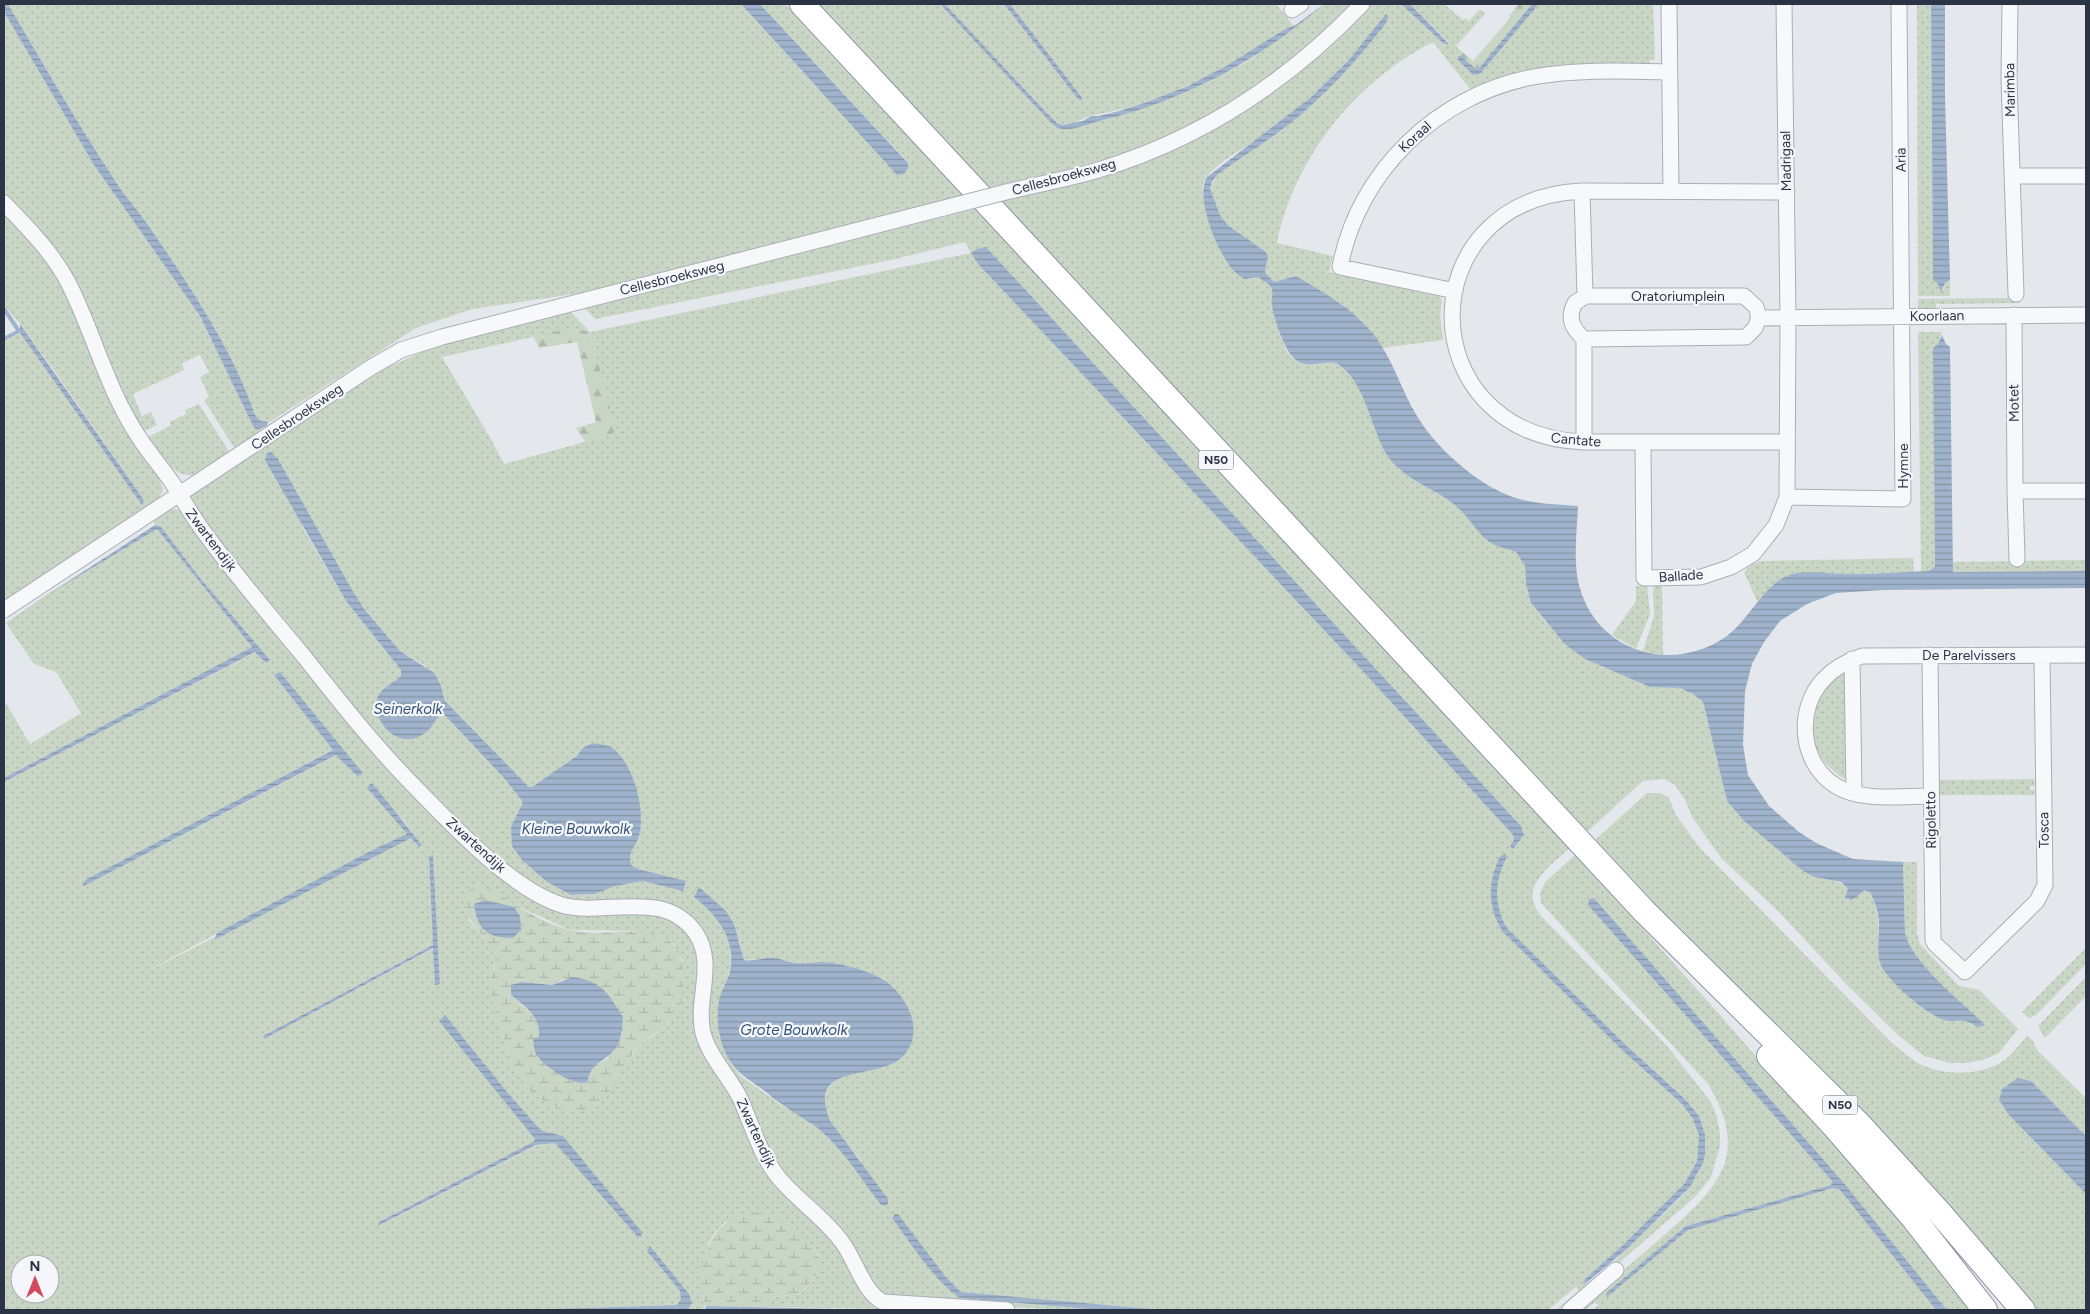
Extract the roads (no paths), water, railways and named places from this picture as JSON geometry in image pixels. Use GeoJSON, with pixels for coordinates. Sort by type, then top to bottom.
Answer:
{"type":"FeatureCollection","features":[{"type":"Feature","properties":{"kind":"highway","name":"N50"},"geometry":{"type":"LineString","coordinates":[[792,4],[1834,1126],[1914,1219],[1985,1310]]}},
{"type":"Feature","properties":{"kind":"highway","name":"N50"},"geometry":{"type":"LineString","coordinates":[[802,4],[1644,912],[1860,1126],[1940,1213],[2023,1310]]}},
{"type":"Feature","properties":{"kind":"street","name":"Cellesbroeksweg"},"geometry":{"type":"LineString","coordinates":[[4,610],[370,368],[401,350],[419,343],[1006,192],[1095,171],[1157,149],[1230,113],[1286,75],[1326,42],[1362,4]]}},
{"type":"Feature","properties":{"kind":"street"},"geometry":{"type":"LineString","coordinates":[[1669,4],[1671,191]]}},
{"type":"Feature","properties":{"kind":"street","name":"Madrigaal"},"geometry":{"type":"LineString","coordinates":[[1784,4],[1788,318]]}},
{"type":"Feature","properties":{"kind":"street","name":"Aria"},"geometry":{"type":"LineString","coordinates":[[1899,4],[1902,316]]}},
{"type":"Feature","properties":{"kind":"street","name":"Marimba"},"geometry":{"type":"LineString","coordinates":[[2010,4],[2012,176],[2016,294]]}},
{"type":"Feature","properties":{"kind":"street","name":"Koraal"},"geometry":{"type":"LineString","coordinates":[[1455,291],[1340,266],[1347,238],[1363,202],[1373,184],[1397,153],[1426,126],[1459,104],[1495,87],[1514,81],[1553,74],[1669,72]]}},
{"type":"Feature","properties":{"kind":"street"},"geometry":{"type":"LineString","coordinates":[[2012,176],[2086,176]]}},
{"type":"Feature","properties":{"kind":"street"},"geometry":{"type":"LineString","coordinates":[[1582,191],[1585,296],[1575,303],[1570,318],[1572,326],[1584,339],[1584,442]]}},
{"type":"Feature","properties":{"kind":"street","name":"Cantate"},"geometry":{"type":"LineString","coordinates":[[1786,192],[1582,191],[1542,196],[1522,204],[1504,215],[1475,244],[1462,268],[1455,291],[1452,320],[1456,348],[1468,377],[1486,402],[1498,413],[1524,430],[1554,440],[1584,442],[1787,442]]}},
{"type":"Feature","properties":{"kind":"street","name":"Zwartendijk"},"geometry":{"type":"LineString","coordinates":[[4,203],[44,246],[68,282],[119,405],[197,523],[379,749],[446,818],[505,872],[533,892],[564,906],[655,908],[679,917],[691,927],[705,953],[701,1017],[703,1032],[708,1046],[739,1097],[771,1167],[785,1185],[843,1243],[873,1296],[883,1302],[1007,1310]]}},
{"type":"Feature","properties":{"kind":"street","name":"Oratoriumplein"},"geometry":{"type":"LineString","coordinates":[[1585,296],[1744,296],[1756,306],[1759,318]]}},
{"type":"Feature","properties":{"kind":"street","name":"Koorlaan"},"geometry":{"type":"LineString","coordinates":[[1788,318],[2086,314]]}},
{"type":"Feature","properties":{"kind":"street","name":"Motet"},"geometry":{"type":"LineString","coordinates":[[2014,315],[2017,558]]}},
{"type":"Feature","properties":{"kind":"street","name":"Hymne"},"geometry":{"type":"LineString","coordinates":[[1787,497],[1903,500],[1902,316]]}},
{"type":"Feature","properties":{"kind":"street"},"geometry":{"type":"LineString","coordinates":[[1584,339],[1746,337],[1755,328],[1759,318],[1788,318]]}},
{"type":"Feature","properties":{"kind":"street","name":"Ballade"},"geometry":{"type":"LineString","coordinates":[[1642,442],[1644,578],[1701,577],[1731,568],[1753,554],[1776,525],[1787,497],[1788,318]]}},
{"type":"Feature","properties":{"kind":"street"},"geometry":{"type":"LineString","coordinates":[[2016,491],[2086,491]]}},
{"type":"Feature","properties":{"kind":"street","name":"Rigoletto"},"geometry":{"type":"LineString","coordinates":[[1930,655],[1933,940],[1965,972]]}},
{"type":"Feature","properties":{"kind":"street","name":"De Parelvissers"},"geometry":{"type":"LineString","coordinates":[[1930,796],[1871,796],[1854,793],[1836,786],[1821,772],[1808,753],[1804,730],[1809,703],[1822,680],[1840,665],[1862,656],[2086,655]]}},
{"type":"Feature","properties":{"kind":"street","name":"Tosca"},"geometry":{"type":"LineString","coordinates":[[1965,972],[2037,901],[2045,885],[2042,656]]}},
{"type":"Feature","properties":{"kind":"street"},"geometry":{"type":"LineString","coordinates":[[1852,659],[1854,793]]}},
{"type":"Feature","properties":{"kind":"street"},"geometry":{"type":"LineString","coordinates":[[1570,1310],[1616,1270]]}},
{"type":"Feature","properties":{"kind":"water"},"geometry":{"type":"Polygon","coordinates":[[[4,4],[8,4],[74,116],[120,188],[144,219],[193,292],[235,366],[255,415],[261,421],[268,422],[267,426],[257,430],[254,428],[200,316],[94,165],[4,12],[4,4]]]}},
{"type":"Feature","properties":{"kind":"water"},"geometry":{"type":"Polygon","coordinates":[[[741,4],[760,4],[908,163],[908,168],[904,174],[897,175],[741,4]]]}},
{"type":"Feature","properties":{"kind":"water"},"geometry":{"type":"Polygon","coordinates":[[[940,4],[945,4],[1044,110],[1057,123],[1063,125],[1083,121],[1091,116],[1119,111],[1188,86],[1228,65],[1282,31],[1297,24],[1324,4],[1274,43],[1220,76],[1133,112],[1077,128],[1062,129],[1050,122],[940,4]]]}},
{"type":"Feature","properties":{"kind":"water"},"geometry":{"type":"Polygon","coordinates":[[[1004,4],[1010,4],[1083,99],[1078,99],[1004,4]]]}},
{"type":"Feature","properties":{"kind":"water"},"geometry":{"type":"Polygon","coordinates":[[[1401,4],[1410,4],[1448,45],[1444,44],[1401,4]]]}},
{"type":"Feature","properties":{"kind":"water"},"geometry":{"type":"Polygon","coordinates":[[[1532,4],[1539,4],[1480,74],[1473,75],[1458,60],[1458,56],[1461,56],[1476,69],[1480,67],[1532,4]]]}},
{"type":"Feature","properties":{"kind":"water"},"geometry":{"type":"Polygon","coordinates":[[[1931,4],[1945,4],[1945,96],[1950,280],[1945,283],[1941,292],[1938,284],[1933,280],[1931,4]]]}},
{"type":"Feature","properties":{"kind":"water"},"geometry":{"type":"Polygon","coordinates":[[[1386,14],[1388,17],[1386,23],[1351,66],[1325,93],[1283,129],[1217,175],[1210,189],[1221,217],[1229,226],[1266,252],[1268,256],[1265,272],[1274,282],[1296,276],[1317,288],[1358,317],[1381,344],[1411,406],[1425,428],[1445,452],[1470,473],[1510,496],[1535,502],[1578,506],[1576,556],[1579,585],[1588,608],[1601,626],[1618,640],[1637,650],[1658,654],[1681,654],[1703,649],[1733,631],[1765,593],[1782,578],[1792,574],[1804,572],[1859,574],[1929,571],[1935,566],[1933,348],[1938,344],[1942,335],[1946,344],[1950,347],[1953,572],[2086,571],[2086,588],[1882,590],[1836,593],[1807,604],[1780,621],[1764,642],[1752,664],[1745,691],[1743,745],[1748,775],[1769,806],[1799,832],[1816,843],[1853,859],[1903,862],[1905,933],[1910,945],[1917,957],[1939,982],[1985,1025],[1978,1027],[1967,1022],[1947,1021],[1938,1017],[1919,1005],[1890,979],[1880,963],[1878,916],[1870,892],[1864,890],[1851,900],[1845,898],[1848,888],[1841,882],[1815,877],[1803,871],[1744,821],[1727,801],[1703,702],[1693,694],[1680,688],[1650,687],[1585,659],[1565,644],[1531,603],[1526,584],[1525,566],[1516,552],[1491,543],[1449,500],[1413,479],[1396,466],[1389,458],[1377,435],[1361,393],[1346,371],[1336,363],[1305,364],[1295,359],[1290,354],[1278,329],[1272,306],[1270,286],[1259,277],[1244,279],[1232,269],[1222,254],[1212,232],[1205,207],[1203,195],[1207,177],[1310,98],[1348,61],[1386,14]]]}},
{"type":"Feature","properties":{"kind":"water"},"geometry":{"type":"Polygon","coordinates":[[[986,247],[1521,826],[1524,835],[1513,849],[1510,846],[1514,840],[1513,835],[1357,665],[978,264],[971,253],[986,247]]]}},
{"type":"Feature","properties":{"kind":"water"},"geometry":{"type":"Polygon","coordinates":[[[20,324],[144,500],[142,505],[20,333],[20,324]]]}},
{"type":"Feature","properties":{"kind":"water","name":"Kleine Bouwkolk"},"geometry":{"type":"Polygon","coordinates":[[[271,452],[278,459],[365,610],[400,651],[434,673],[441,686],[445,701],[529,787],[532,787],[578,755],[584,747],[590,744],[611,747],[619,754],[632,775],[641,814],[639,836],[631,853],[631,865],[638,869],[686,881],[683,891],[643,881],[615,886],[595,894],[571,895],[547,882],[522,860],[512,846],[511,827],[523,802],[504,778],[441,711],[428,731],[414,738],[403,739],[386,729],[377,711],[377,701],[380,693],[401,676],[401,670],[346,601],[265,460],[267,453],[271,452]]]}},
{"type":"Feature","properties":{"kind":"water"},"geometry":{"type":"Polygon","coordinates":[[[155,525],[161,527],[200,578],[270,660],[266,663],[255,652],[4,782],[4,778],[252,647],[157,529],[49,594],[155,525]]]}},
{"type":"Feature","properties":{"kind":"water"},"geometry":{"type":"Polygon","coordinates":[[[280,672],[362,772],[361,775],[357,776],[336,755],[82,887],[85,880],[333,750],[274,675],[280,672]]]}},
{"type":"Feature","properties":{"kind":"water"},"geometry":{"type":"Polygon","coordinates":[[[370,784],[373,784],[422,845],[419,847],[411,838],[214,940],[217,933],[370,851],[407,834],[367,788],[370,784]]]}},
{"type":"Feature","properties":{"kind":"water"},"geometry":{"type":"Polygon","coordinates":[[[1505,853],[1507,857],[1500,875],[1497,893],[1500,911],[1507,928],[1627,1046],[1686,1100],[1699,1116],[1705,1135],[1703,1163],[1690,1187],[1627,1249],[1585,1284],[1584,1280],[1623,1245],[1685,1183],[1697,1161],[1699,1136],[1693,1119],[1682,1104],[1622,1050],[1502,931],[1492,907],[1491,883],[1500,857],[1505,853]]]}},
{"type":"Feature","properties":{"kind":"water"},"geometry":{"type":"Polygon","coordinates":[[[433,855],[440,984],[435,985],[433,948],[264,1039],[263,1036],[433,945],[429,857],[433,855]]]}},
{"type":"Feature","properties":{"kind":"water","name":"Grote Bouwkolk"},"geometry":{"type":"Polygon","coordinates":[[[699,887],[726,911],[734,924],[744,960],[774,958],[796,963],[823,962],[848,966],[883,980],[894,988],[903,999],[913,1023],[913,1036],[909,1048],[900,1059],[888,1065],[846,1076],[834,1082],[827,1090],[825,1103],[831,1122],[888,1199],[888,1204],[885,1206],[881,1205],[846,1157],[830,1139],[745,1077],[728,1058],[718,1026],[718,1006],[729,975],[731,951],[724,930],[718,921],[694,897],[699,887]]]}},
{"type":"Feature","properties":{"kind":"water"},"geometry":{"type":"Polygon","coordinates":[[[1594,898],[1843,1182],[1947,1310],[1936,1310],[1840,1190],[1833,1188],[1688,1230],[1607,1297],[1606,1293],[1686,1226],[1831,1185],[1832,1181],[1588,905],[1589,899],[1594,898]]]}},
{"type":"Feature","properties":{"kind":"water"},"geometry":{"type":"Polygon","coordinates":[[[485,900],[514,907],[520,916],[521,930],[513,938],[504,938],[490,934],[481,926],[474,904],[485,900]]]}},
{"type":"Feature","properties":{"kind":"water"},"geometry":{"type":"Polygon","coordinates":[[[573,977],[598,985],[608,995],[623,1017],[621,1037],[616,1048],[594,1067],[588,1082],[582,1083],[562,1076],[537,1056],[533,1039],[539,1037],[539,1030],[535,1018],[527,1008],[511,995],[511,985],[522,982],[552,985],[573,977]]]}},
{"type":"Feature","properties":{"kind":"water"},"geometry":{"type":"Polygon","coordinates":[[[445,1015],[538,1127],[543,1131],[563,1136],[642,1232],[641,1237],[637,1236],[555,1143],[536,1145],[378,1226],[379,1222],[533,1142],[535,1139],[439,1021],[445,1015]]]}},
{"type":"Feature","properties":{"kind":"water"},"geometry":{"type":"Polygon","coordinates":[[[2018,1078],[2031,1081],[2086,1136],[2086,1194],[2009,1115],[1999,1100],[2002,1089],[2018,1078]]]}},
{"type":"Feature","properties":{"kind":"water"},"geometry":{"type":"Polygon","coordinates":[[[895,1214],[898,1214],[946,1277],[961,1292],[1164,1310],[1099,1310],[960,1298],[942,1283],[924,1261],[892,1218],[895,1214]]]}},
{"type":"Feature","properties":{"kind":"water"},"geometry":{"type":"Polygon","coordinates":[[[650,1246],[689,1294],[692,1303],[688,1310],[520,1310],[677,1305],[681,1299],[680,1291],[647,1251],[650,1246]]]}},
{"type":"Feature","properties":{"kind":"water"},"geometry":{"type":"Polygon","coordinates":[[[707,1306],[878,1310],[704,1310],[707,1306]]]}},
{"type":"Feature","properties":{"kind":"waterway"},"geometry":{"type":"LineString","coordinates":[[4,309],[19,331],[4,339]]}},
{"type":"Feature","properties":{"kind":"water label","name":"Seinerkolk"},"geometry":{"type":"Point","coordinates":[408,709]}}]}
